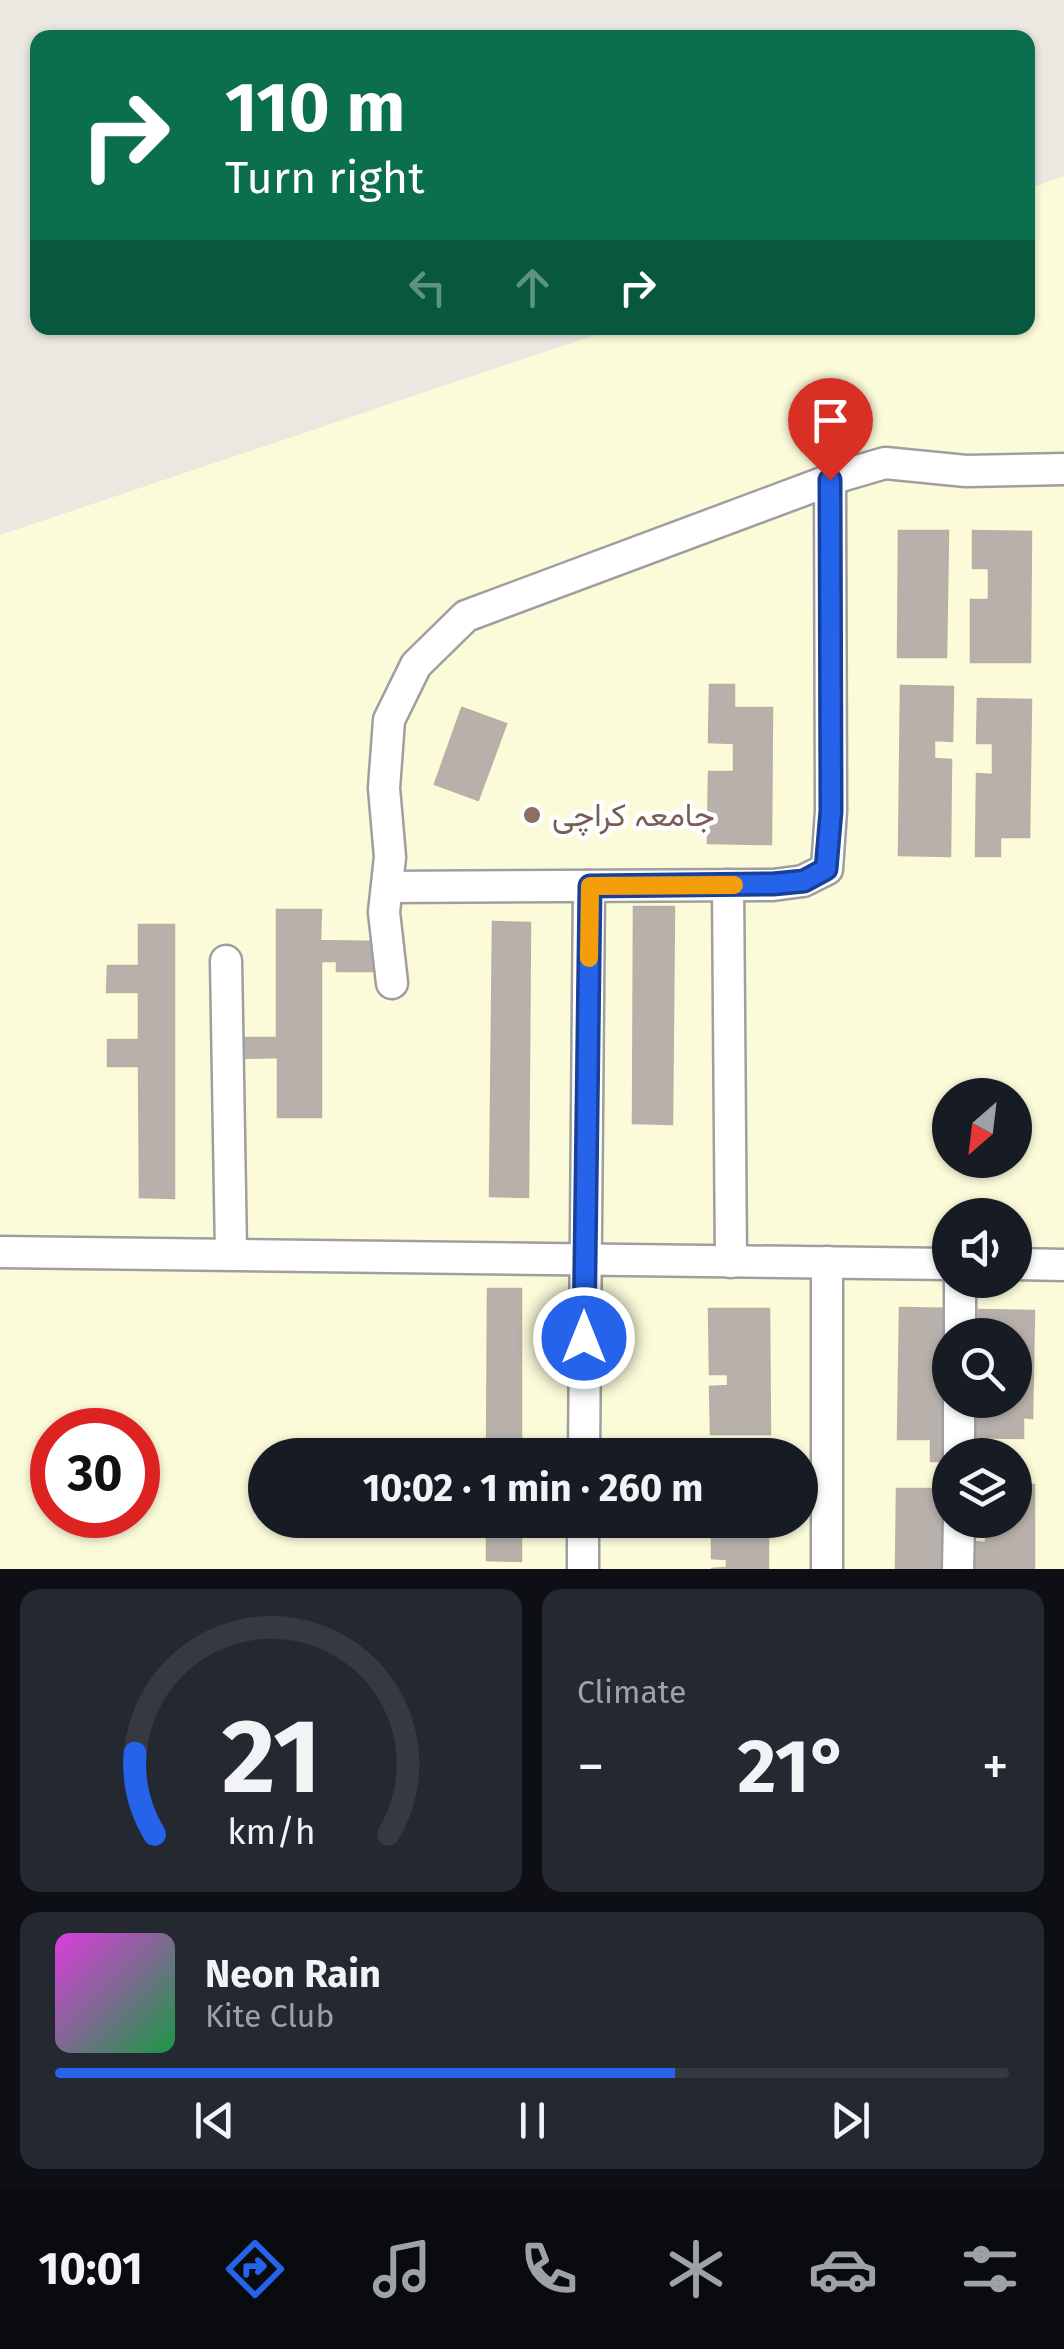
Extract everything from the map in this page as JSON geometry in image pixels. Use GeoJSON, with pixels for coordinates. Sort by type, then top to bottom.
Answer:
{"type":"FeatureCollection","features":[{"type":"Feature","properties":{"kind":"street"},"geometry":{"type":"LineString","coordinates":[[392,983],[384,912],[390,857],[384,788],[390,720],[416,665],[466,616],[830,480],[886,464],[966,471],[1064,470]]}},
{"type":"Feature","properties":{"kind":"street"},"geometry":{"type":"LineString","coordinates":[[387,887],[728,885],[804,881],[826,869],[831,811],[830,480]]}},
{"type":"Feature","properties":{"kind":"street"},"geometry":{"type":"LineString","coordinates":[[728,885],[732,1262]]}},
{"type":"Feature","properties":{"kind":"street"},"geometry":{"type":"LineString","coordinates":[[584,1438],[590,886]]}},
{"type":"Feature","properties":{"kind":"street"},"geometry":{"type":"LineString","coordinates":[[226,961],[230,1252]]}},
{"type":"Feature","properties":{"kind":"street"},"geometry":{"type":"LineString","coordinates":[[0,1252],[932,1264]]}},
{"type":"Feature","properties":{"kind":"street"},"geometry":{"type":"LineString","coordinates":[[827,1262],[827,1569]]}},
{"type":"Feature","properties":{"kind":"street"},"geometry":{"type":"LineString","coordinates":[[1032,1264],[1064,1265]]}},
{"type":"Feature","properties":{"kind":"street"},"geometry":{"type":"LineString","coordinates":[[583,1538],[583,1569]]}},
{"type":"Feature","properties":{"kind":"street"},"geometry":{"type":"LineString","coordinates":[[958,1538],[958,1569]]}},
{"type":"Feature","properties":{"kind":"shaded area","name":"جامعہ کراچی"},"geometry":{"type":"Polygon","coordinates":[[[1064,176],[1064,1569],[0,1569],[0,535],[595,335],[1035,335],[1035,186],[1064,176]]]}},
{"type":"Feature","properties":{"kind":"building"},"geometry":{"type":"Polygon","coordinates":[[[899,531],[948,531],[946,657],[898,657],[899,531]]]}},
{"type":"Feature","properties":{"kind":"building"},"geometry":{"type":"Polygon","coordinates":[[[973,531],[1031,532],[1030,662],[971,662],[971,600],[989,600],[989,568],[973,568],[973,531]]]}},
{"type":"Feature","properties":{"kind":"building"},"geometry":{"type":"Polygon","coordinates":[[[710,685],[734,685],[734,708],[772,708],[771,844],[708,843],[709,772],[734,772],[734,743],[709,742],[710,685]]]}},
{"type":"Feature","properties":{"kind":"building"},"geometry":{"type":"Polygon","coordinates":[[[901,686],[953,687],[952,741],[934,740],[934,759],[951,760],[950,856],[899,855],[901,686]]]}},
{"type":"Feature","properties":{"kind":"building"},"geometry":{"type":"Polygon","coordinates":[[[978,699],[1031,700],[1029,837],[1000,837],[1000,856],[976,856],[977,774],[993,775],[993,743],[977,743],[978,699]]]}},
{"type":"Feature","properties":{"kind":"building"},"geometry":{"type":"Polygon","coordinates":[[[462,708],[506,724],[478,800],[435,784],[462,708]]]}},
{"type":"Feature","properties":{"kind":"building"},"geometry":{"type":"Polygon","coordinates":[[[634,907],[674,907],[672,1124],[633,1123],[634,907]]]}},
{"type":"Feature","properties":{"kind":"building"},"geometry":{"type":"Polygon","coordinates":[[[277,910],[321,910],[320,941],[375,942],[375,971],[337,971],[337,961],[321,961],[321,1117],[278,1117],[278,1057],[241,1058],[242,1038],[277,1038],[277,910]]]}},
{"type":"Feature","properties":{"kind":"building"},"geometry":{"type":"Polygon","coordinates":[[[493,922],[530,923],[528,1197],[490,1196],[493,922]]]}},
{"type":"Feature","properties":{"kind":"building"},"geometry":{"type":"Polygon","coordinates":[[[139,925],[174,925],[174,1198],[140,1197],[139,1066],[108,1066],[108,1040],[139,1040],[139,992],[107,992],[108,966],[139,966],[139,925]]]}},
{"type":"Feature","properties":{"kind":"building"},"geometry":{"type":"Polygon","coordinates":[[[488,1289],[521,1289],[521,1438],[487,1438],[488,1289]]]}},
{"type":"Feature","properties":{"kind":"building"},"geometry":{"type":"Polygon","coordinates":[[[900,1308],[955,1309],[953,1318],[932,1318],[932,1418],[950,1418],[950,1438],[932,1438],[932,1461],[931,1439],[898,1439],[900,1308]]]}},
{"type":"Feature","properties":{"kind":"building"},"geometry":{"type":"Polygon","coordinates":[[[709,1309],[769,1309],[770,1434],[711,1434],[710,1387],[728,1386],[728,1374],[710,1374],[709,1309]]]}},
{"type":"Feature","properties":{"kind":"building"},"geometry":{"type":"Polygon","coordinates":[[[979,1310],[1034,1311],[1032,1418],[1032,1318],[979,1318],[979,1310]]]}},
{"type":"Feature","properties":{"kind":"building"},"geometry":{"type":"Polygon","coordinates":[[[977,1418],[1023,1418],[1023,1438],[976,1437],[977,1418]]]}},
{"type":"Feature","properties":{"kind":"building"},"geometry":{"type":"Polygon","coordinates":[[[1034,1485],[1034,1569],[975,1569],[975,1542],[986,1543],[986,1538],[1032,1538],[1034,1485]]]}},
{"type":"Feature","properties":{"kind":"building"},"geometry":{"type":"Polygon","coordinates":[[[897,1489],[932,1489],[932,1538],[951,1538],[951,1569],[896,1569],[897,1489]]]}},
{"type":"Feature","properties":{"kind":"building"},"geometry":{"type":"Polygon","coordinates":[[[487,1538],[521,1538],[521,1561],[487,1560],[487,1538]]]}},
{"type":"Feature","properties":{"kind":"building"},"geometry":{"type":"Polygon","coordinates":[[[712,1538],[768,1538],[768,1569],[711,1569],[727,1568],[727,1559],[712,1558],[712,1538]]]}},
{"type":"Feature","properties":{"kind":"slow traffic"},"geometry":{"type":"LineString","coordinates":[[589,958],[590,886],[734,885]]}},
{"type":"Feature","properties":{"kind":"place","name":"جامعہ کراچی"},"geometry":{"type":"Point","coordinates":[532,815]}},
{"type":"Feature","properties":{"kind":"route"},"geometry":{"type":"LineString","coordinates":[[584,1338],[590,886],[773,884],[815,878],[826,869],[831,811],[830,480]]}}]}
